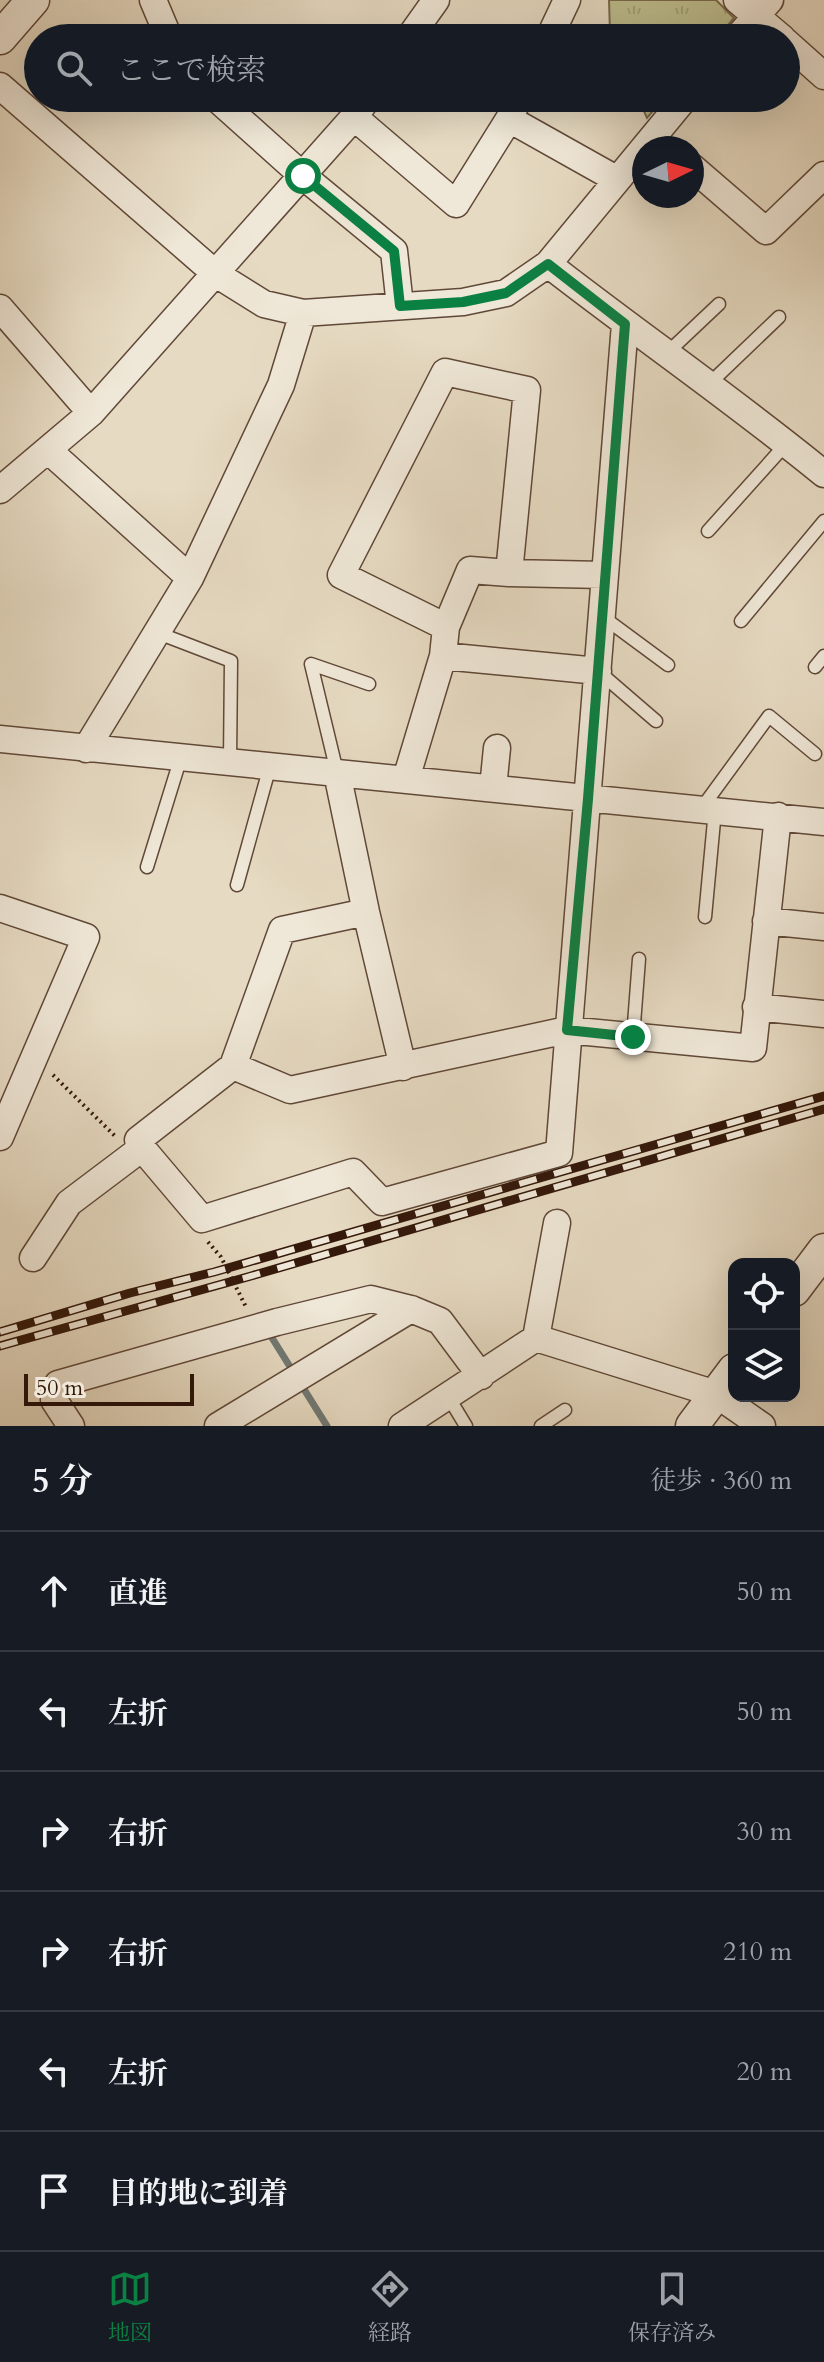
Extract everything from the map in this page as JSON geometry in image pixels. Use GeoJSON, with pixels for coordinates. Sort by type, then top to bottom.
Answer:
{"type":"FeatureCollection","features":[{"type":"Feature","properties":{"kind":"street"},"geometry":{"type":"LineString","coordinates":[[0,38],[33,0]]}},
{"type":"Feature","properties":{"kind":"street"},"geometry":{"type":"LineString","coordinates":[[153,0],[163,24]]}},
{"type":"Feature","properties":{"kind":"street"},"geometry":{"type":"LineString","coordinates":[[419,24],[436,0]]}},
{"type":"Feature","properties":{"kind":"street"},"geometry":{"type":"LineString","coordinates":[[556,24],[567,0]]}},
{"type":"Feature","properties":{"kind":"street"},"geometry":{"type":"LineString","coordinates":[[744,24],[754,5],[770,24]]}},
{"type":"Feature","properties":{"kind":"street"},"geometry":{"type":"LineString","coordinates":[[800,54],[824,76]]}},
{"type":"Feature","properties":{"kind":"street"},"geometry":{"type":"LineString","coordinates":[[0,86],[24,107]]}},
{"type":"Feature","properties":{"kind":"street"},"geometry":{"type":"LineString","coordinates":[[30,112],[216,274],[264,304],[303,313],[463,302],[506,293],[548,264],[616,179],[632,166]]}},
{"type":"Feature","properties":{"kind":"street"},"geometry":{"type":"LineString","coordinates":[[232,112],[394,251],[400,306]]}},
{"type":"Feature","properties":{"kind":"street"},"geometry":{"type":"LineString","coordinates":[[0,490],[91,413],[358,112]]}},
{"type":"Feature","properties":{"kind":"street"},"geometry":{"type":"LineString","coordinates":[[365,112],[456,204],[512,112]]}},
{"type":"Feature","properties":{"kind":"street"},"geometry":{"type":"LineString","coordinates":[[520,112],[616,179]]}},
{"type":"Feature","properties":{"kind":"street"},"geometry":{"type":"LineString","coordinates":[[665,136],[678,112]]}},
{"type":"Feature","properties":{"kind":"street"},"geometry":{"type":"LineString","coordinates":[[704,177],[766,231],[824,175]]}},
{"type":"Feature","properties":{"kind":"street"},"geometry":{"type":"LineString","coordinates":[[548,264],[787,443],[819,462]]}},
{"type":"Feature","properties":{"kind":"street"},"geometry":{"type":"LineString","coordinates":[[0,308],[91,413]]}},
{"type":"Feature","properties":{"kind":"street"},"geometry":{"type":"LineString","coordinates":[[86,749],[190,578],[281,385],[303,313]]}},
{"type":"Feature","properties":{"kind":"street"},"geometry":{"type":"LineString","coordinates":[[366,912],[282,930],[233,1066],[138,1140],[202,1219],[353,1172],[382,1202],[559,1153],[625,324]]}},
{"type":"Feature","properties":{"kind":"street"},"geometry":{"type":"LineString","coordinates":[[446,627],[341,575],[445,372],[527,390],[509,573]]}},
{"type":"Feature","properties":{"kind":"street"},"geometry":{"type":"LineString","coordinates":[[48,450],[190,578]]}},
{"type":"Feature","properties":{"kind":"street"},"geometry":{"type":"LineString","coordinates":[[406,779],[443,656],[446,627],[470,570],[604,575]]}},
{"type":"Feature","properties":{"kind":"street"},"geometry":{"type":"LineString","coordinates":[[443,656],[598,671]]}},
{"type":"Feature","properties":{"kind":"street"},"geometry":{"type":"LineString","coordinates":[[0,739],[824,822]]}},
{"type":"Feature","properties":{"kind":"street"},"geometry":{"type":"LineString","coordinates":[[493,788],[497,748]]}},
{"type":"Feature","properties":{"kind":"street"},"geometry":{"type":"LineString","coordinates":[[337,773],[403,1067]]}},
{"type":"Feature","properties":{"kind":"street"},"geometry":{"type":"LineString","coordinates":[[233,1066],[290,1090],[567,1030],[753,1048],[778,816]]}},
{"type":"Feature","properties":{"kind":"street"},"geometry":{"type":"LineString","coordinates":[[0,1137],[86,937],[2,915]]}},
{"type":"Feature","properties":{"kind":"street"},"geometry":{"type":"LineString","coordinates":[[766,921],[824,927]]}},
{"type":"Feature","properties":{"kind":"street"},"geometry":{"type":"LineString","coordinates":[[756,1007],[824,1014]]}},
{"type":"Feature","properties":{"kind":"street"},"geometry":{"type":"LineString","coordinates":[[33,1258],[69,1203],[142,1148]]}},
{"type":"Feature","properties":{"kind":"street"},"geometry":{"type":"LineString","coordinates":[[402,1426],[536,1338],[557,1223]]}},
{"type":"Feature","properties":{"kind":"street"},"geometry":{"type":"LineString","coordinates":[[800,1282],[824,1250]]}},
{"type":"Feature","properties":{"kind":"street"},"geometry":{"type":"LineString","coordinates":[[71,1426],[54,1400],[58,1384],[277,1322],[371,1299],[411,1309],[440,1321],[481,1376]]}},
{"type":"Feature","properties":{"kind":"street"},"geometry":{"type":"LineString","coordinates":[[218,1426],[411,1309]]}},
{"type":"Feature","properties":{"kind":"street"},"geometry":{"type":"LineString","coordinates":[[536,1338],[725,1382],[762,1426]]}},
{"type":"Feature","properties":{"kind":"street"},"geometry":{"type":"LineString","coordinates":[[692,1426],[725,1382]]}},
{"type":"Feature","properties":{"kind":"lane"},"geometry":{"type":"LineString","coordinates":[[666,354],[719,304]]}},
{"type":"Feature","properties":{"kind":"lane"},"geometry":{"type":"LineString","coordinates":[[708,385],[779,317]]}},
{"type":"Feature","properties":{"kind":"lane"},"geometry":{"type":"LineString","coordinates":[[708,531],[787,443]]}},
{"type":"Feature","properties":{"kind":"lane"},"geometry":{"type":"LineString","coordinates":[[741,621],[824,521]]}},
{"type":"Feature","properties":{"kind":"lane"},"geometry":{"type":"LineString","coordinates":[[602,616],[668,665]]}},
{"type":"Feature","properties":{"kind":"lane"},"geometry":{"type":"LineString","coordinates":[[158,633],[231,661],[230,762]]}},
{"type":"Feature","properties":{"kind":"lane"},"geometry":{"type":"LineString","coordinates":[[815,667],[824,656]]}},
{"type":"Feature","properties":{"kind":"lane"},"geometry":{"type":"LineString","coordinates":[[337,773],[311,664],[369,684]]}},
{"type":"Feature","properties":{"kind":"lane"},"geometry":{"type":"LineString","coordinates":[[598,671],[656,721]]}},
{"type":"Feature","properties":{"kind":"lane"},"geometry":{"type":"LineString","coordinates":[[705,917],[708,810],[769,716],[815,754]]}},
{"type":"Feature","properties":{"kind":"lane"},"geometry":{"type":"LineString","coordinates":[[147,867],[181,757]]}},
{"type":"Feature","properties":{"kind":"lane"},"geometry":{"type":"LineString","coordinates":[[237,885],[270,766]]}},
{"type":"Feature","properties":{"kind":"lane"},"geometry":{"type":"LineString","coordinates":[[633,1037],[639,959]]}},
{"type":"Feature","properties":{"kind":"lane"},"geometry":{"type":"LineString","coordinates":[[449,1398],[466,1426]]}},
{"type":"Feature","properties":{"kind":"lane"},"geometry":{"type":"LineString","coordinates":[[541,1426],[565,1410]]}},
{"type":"Feature","properties":{"kind":"green space"},"geometry":{"type":"Polygon","coordinates":[[[609,0],[716,0],[734,18],[729,24],[610,24],[609,0]]]}},
{"type":"Feature","properties":{"kind":"waterway"},"geometry":{"type":"LineString","coordinates":[[269,1333],[327,1426]]}},
{"type":"Feature","properties":{"kind":"railway"},"geometry":{"type":"LineString","coordinates":[[0,1332],[824,1096]]}},
{"type":"Feature","properties":{"kind":"railway"},"geometry":{"type":"LineString","coordinates":[[0,1346],[824,1109]]}},
{"type":"Feature","properties":{"kind":"route"},"geometry":{"type":"LineString","coordinates":[[303,176],[394,251],[400,306],[463,302],[506,293],[548,264],[625,324],[567,1030],[633,1037]]}}]}
